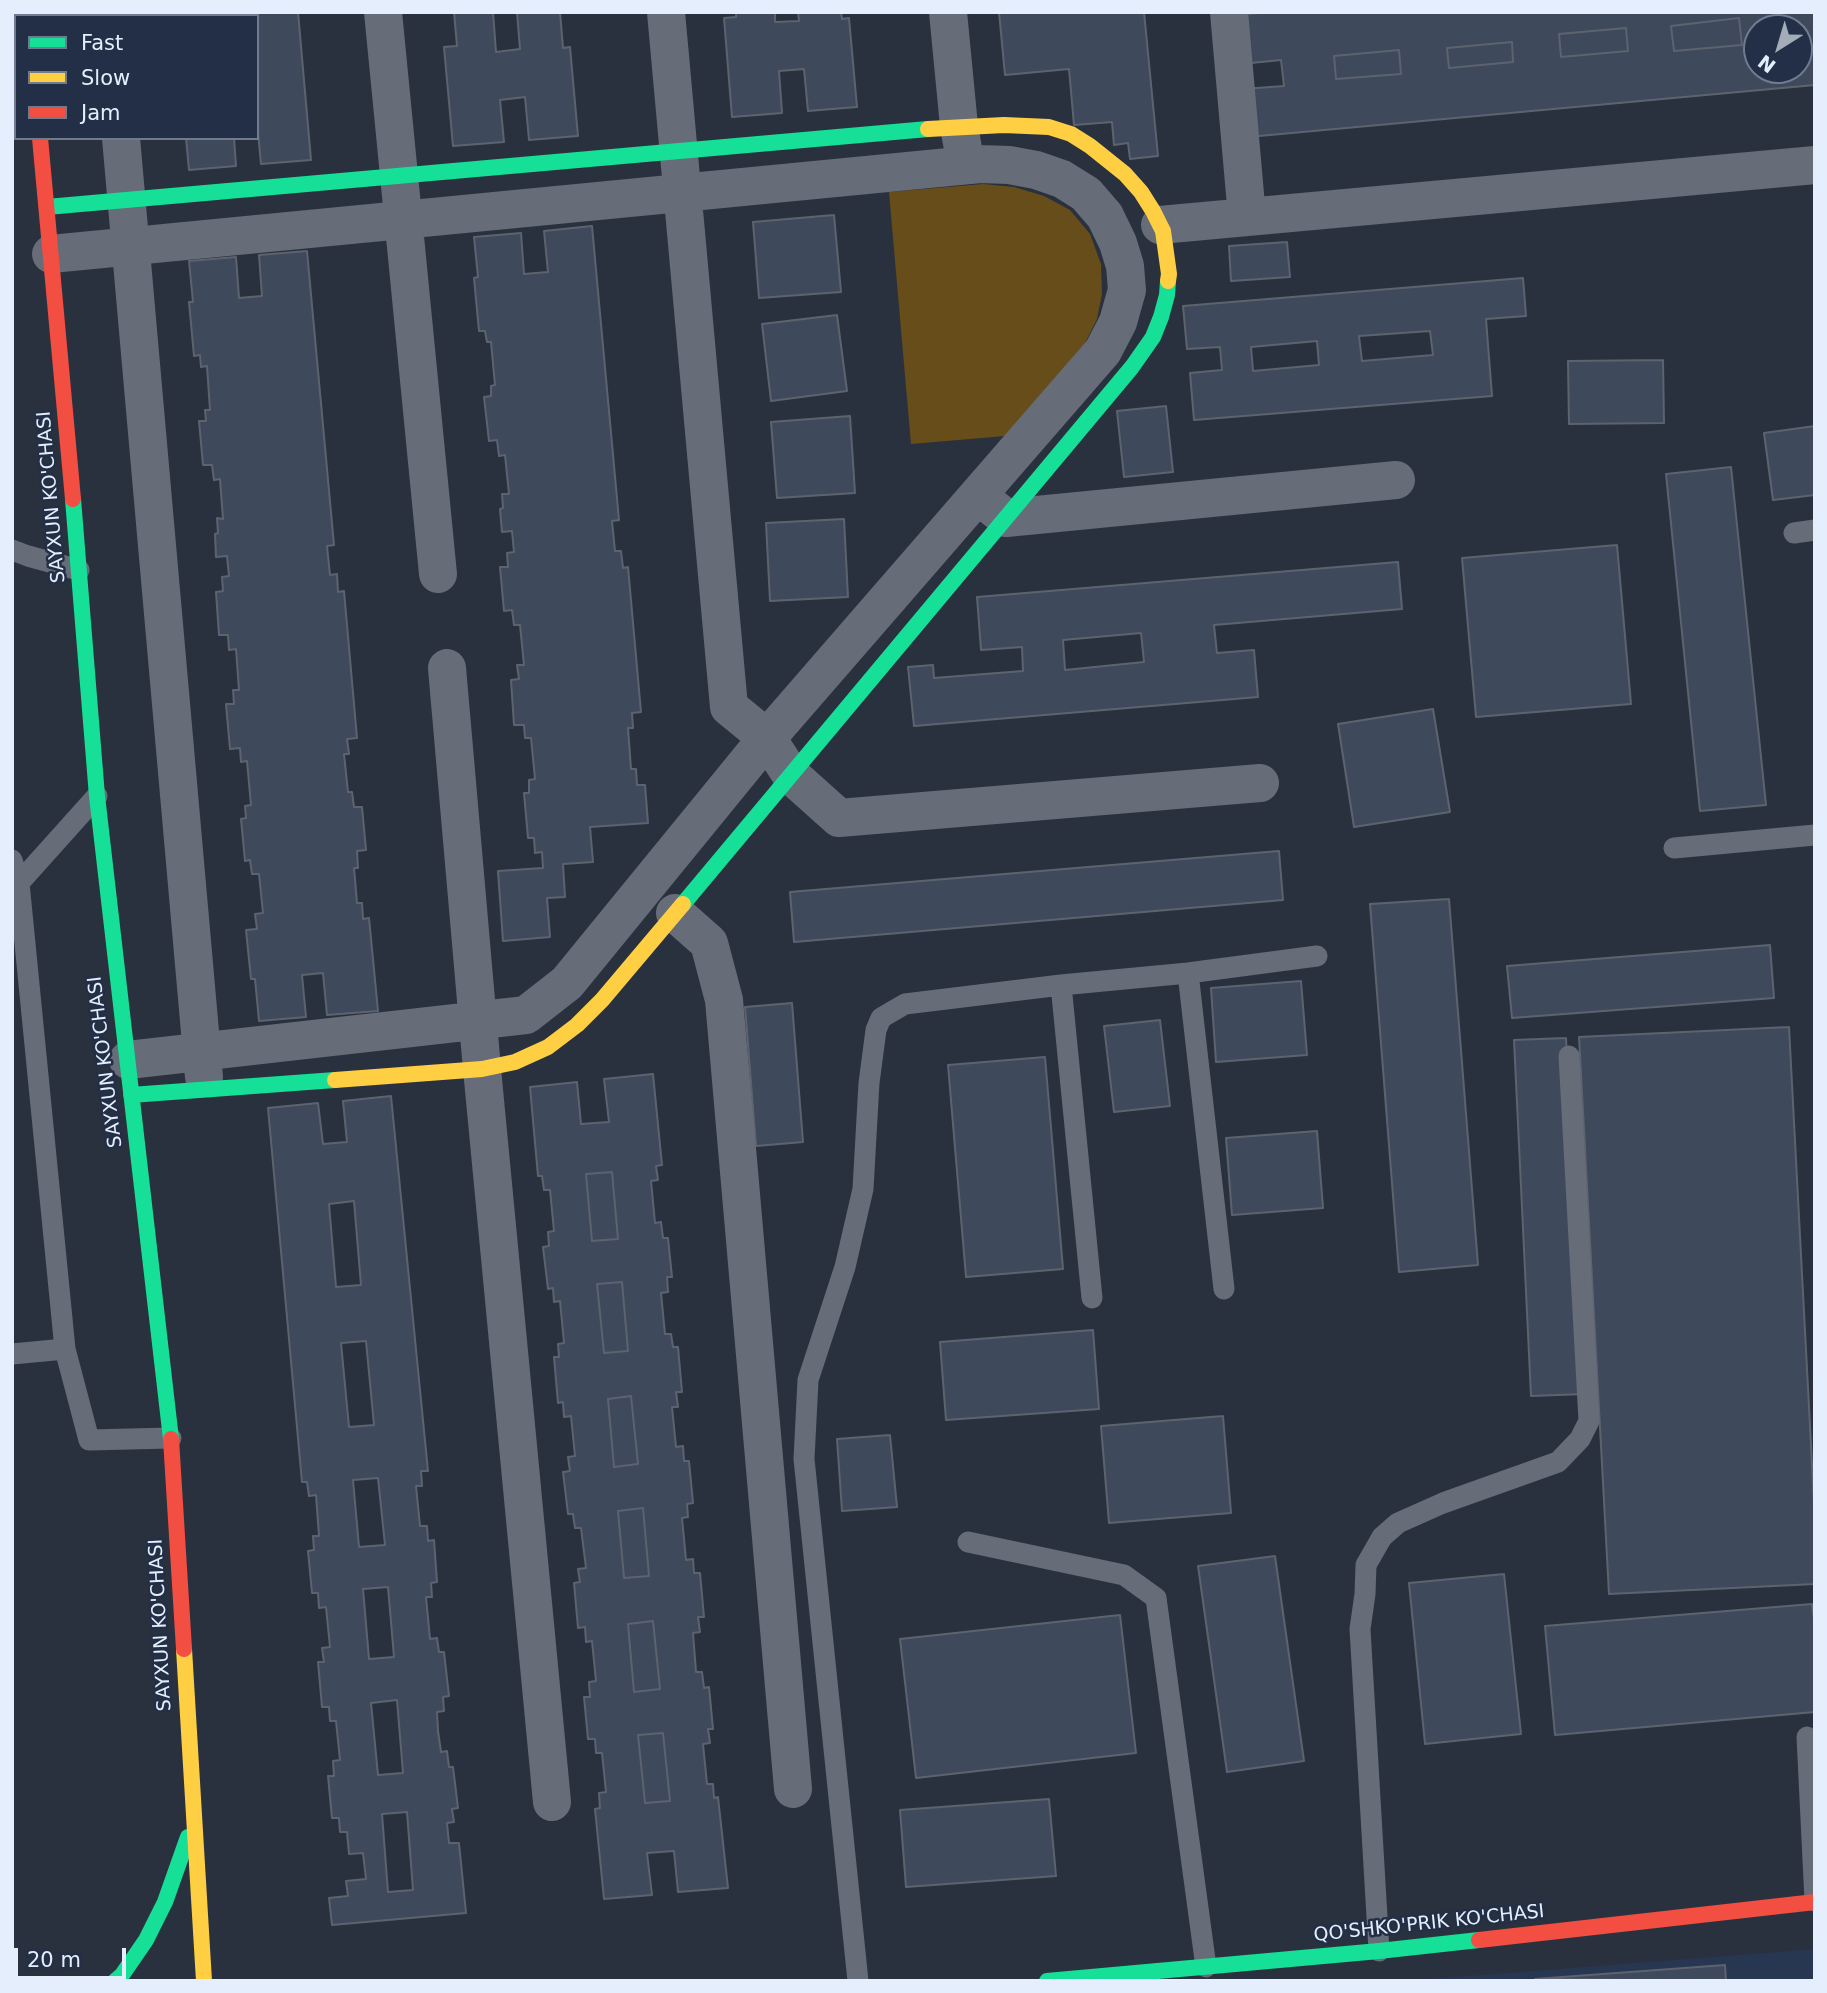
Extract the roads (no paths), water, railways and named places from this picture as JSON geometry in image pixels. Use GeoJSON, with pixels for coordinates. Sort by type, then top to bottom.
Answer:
{"type":"FeatureCollection","features":[{"type":"Feature","properties":{"kind":"street"},"geometry":{"type":"LineString","coordinates":[[383,12],[438,573]]}},
{"type":"Feature","properties":{"kind":"street"},"geometry":{"type":"LineString","coordinates":[[666,12],[729,707],[767,738],[791,775],[839,818],[1260,783]]}},
{"type":"Feature","properties":{"kind":"street"},"geometry":{"type":"LineString","coordinates":[[948,12],[959,127],[966,165]]}},
{"type":"Feature","properties":{"kind":"street"},"geometry":{"type":"LineString","coordinates":[[1228,12],[1247,217]]}},
{"type":"Feature","properties":{"kind":"street"},"geometry":{"type":"LineString","coordinates":[[47,207],[1004,125],[1049,127],[1072,134],[1090,146],[1125,174],[1141,192],[1160,225],[1167,252],[1169,274],[1164,306],[1153,337],[1108,397],[992,506],[767,738],[567,983],[527,1015],[202,1051],[129,1078]]}},
{"type":"Feature","properties":{"kind":"street","name":"SAYXUN KO'CHASI"},"geometry":{"type":"LineString","coordinates":[[40,140],[97,796],[172,1438],[204,1981]]}},
{"type":"Feature","properties":{"kind":"street"},"geometry":{"type":"LineString","coordinates":[[121,140],[205,1089]]}},
{"type":"Feature","properties":{"kind":"street"},"geometry":{"type":"LineString","coordinates":[[51,254],[966,165],[1009,164],[1062,179],[1086,194],[1105,216],[1125,266],[1127,290],[1118,322],[1103,351],[992,506],[791,775],[602,1000],[577,1026],[548,1047],[515,1062],[482,1069],[205,1089],[129,1078]]}},
{"type":"Feature","properties":{"kind":"street"},"geometry":{"type":"LineString","coordinates":[[1160,225],[1815,166]]}},
{"type":"Feature","properties":{"kind":"street"},"geometry":{"type":"LineString","coordinates":[[992,506],[1396,480]]}},
{"type":"Feature","properties":{"kind":"street"},"geometry":{"type":"LineString","coordinates":[[447,668],[477,1021],[552,1802]]}},
{"type":"Feature","properties":{"kind":"street"},"geometry":{"type":"LineString","coordinates":[[675,913],[709,943],[724,1000],[793,1790]]}},
{"type":"Feature","properties":{"kind":"street"},"geometry":{"type":"LineString","coordinates":[[115,1981],[146,1940],[170,1888],[193,1822]]}},
{"type":"Feature","properties":{"kind":"street","name":"QO'SHKO'PRIK KO'CHASI"},"geometry":{"type":"LineString","coordinates":[[1047,1981],[1379,1951],[1815,1901]]}},
{"type":"Feature","properties":{"kind":"lane"},"geometry":{"type":"LineString","coordinates":[[12,550],[79,570]]}},
{"type":"Feature","properties":{"kind":"lane"},"geometry":{"type":"LineString","coordinates":[[19,883],[97,796]]}},
{"type":"Feature","properties":{"kind":"lane"},"geometry":{"type":"LineString","coordinates":[[1674,848],[1815,835]]}},
{"type":"Feature","properties":{"kind":"lane"},"geometry":{"type":"LineString","coordinates":[[12,860],[19,883],[65,1349],[89,1440],[172,1438]]}},
{"type":"Feature","properties":{"kind":"lane"},"geometry":{"type":"LineString","coordinates":[[858,1981],[804,1459],[808,1380],[845,1267],[863,1189],[869,1083],[876,1030],[881,1018],[905,1004],[1317,957]]}},
{"type":"Feature","properties":{"kind":"lane"},"geometry":{"type":"LineString","coordinates":[[1188,973],[1224,1289]]}},
{"type":"Feature","properties":{"kind":"lane"},"geometry":{"type":"LineString","coordinates":[[1061,985],[1092,1298]]}},
{"type":"Feature","properties":{"kind":"lane"},"geometry":{"type":"LineString","coordinates":[[1379,1951],[1360,1629],[1366,1565],[1382,1537],[1398,1523],[1443,1503],[1558,1462],[1580,1439],[1588,1421],[1569,1056]]}},
{"type":"Feature","properties":{"kind":"lane"},"geometry":{"type":"LineString","coordinates":[[12,1354],[65,1349]]}},
{"type":"Feature","properties":{"kind":"lane"},"geometry":{"type":"LineString","coordinates":[[968,1542],[1124,1576],[1156,1598],[1206,1967]]}},
{"type":"Feature","properties":{"kind":"lane"},"geometry":{"type":"LineString","coordinates":[[1807,1737],[1815,1901]]}}]}
